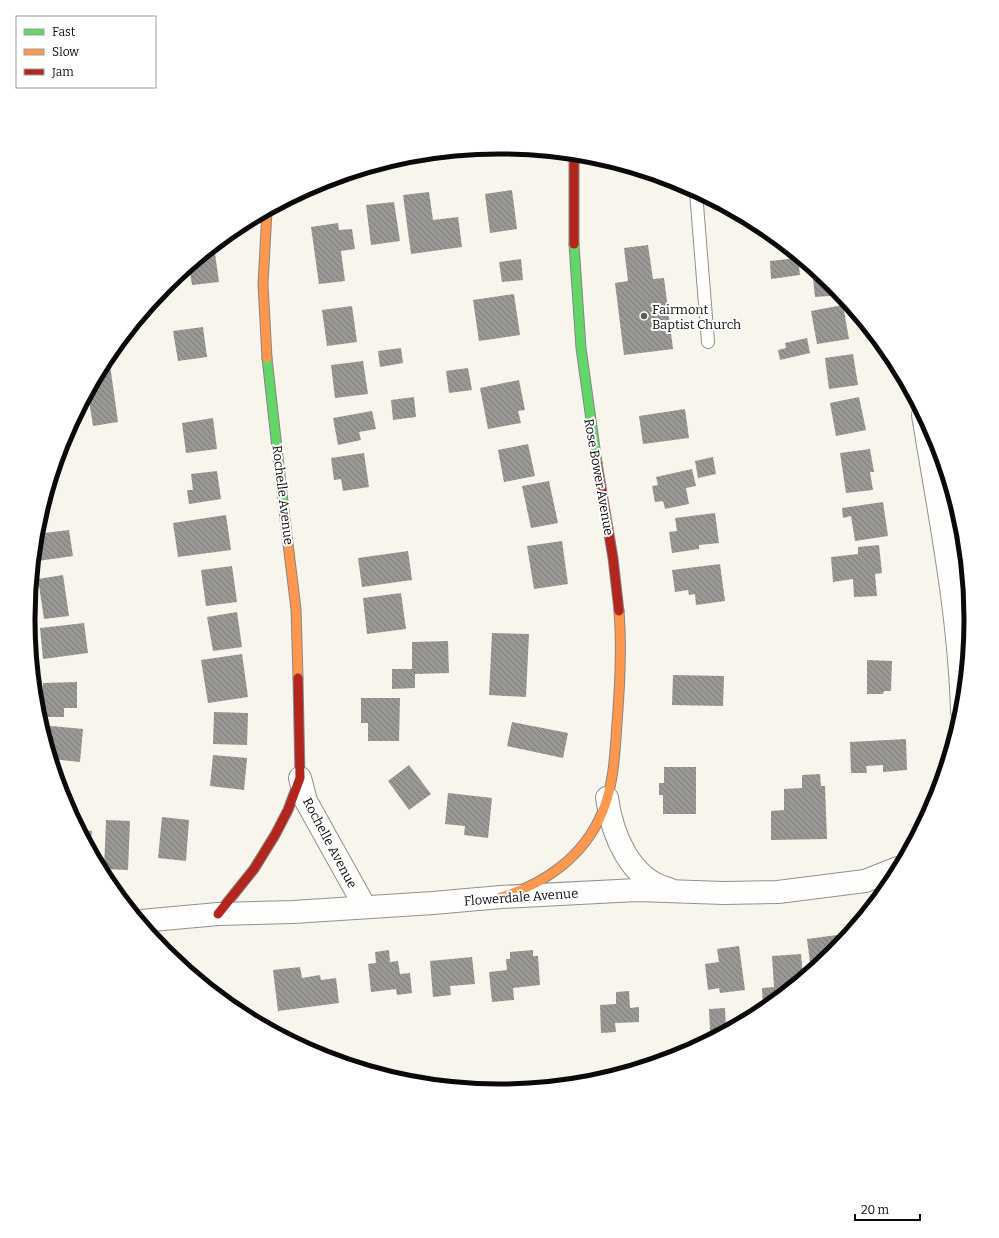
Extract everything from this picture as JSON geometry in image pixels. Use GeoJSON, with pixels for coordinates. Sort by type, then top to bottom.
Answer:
{"type":"FeatureCollection","features":[{"type":"Feature","properties":{"kind":"street","name":"Rose Bower Avenue"},"geometry":{"type":"LineString","coordinates":[[501,897],[532,888],[560,869],[589,836],[607,798],[621,691],[621,637],[615,569],[590,428],[578,334],[574,250],[574,160]]}},
{"type":"Feature","properties":{"kind":"street","name":"Rochelle Avenue"},"geometry":{"type":"LineString","coordinates":[[267,217],[263,284],[264,330],[272,413],[296,609],[300,778],[306,801],[365,907]]}},
{"type":"Feature","properties":{"kind":"street"},"geometry":{"type":"LineString","coordinates":[[925,433],[952,591],[961,670]]}},
{"type":"Feature","properties":{"kind":"street","name":"Rochelle Avenue"},"geometry":{"type":"LineString","coordinates":[[218,914],[254,869],[275,835],[288,810],[300,778]]}},
{"type":"Feature","properties":{"kind":"street","name":"Rose Bower Avenue"},"geometry":{"type":"LineString","coordinates":[[607,798],[612,826],[630,860],[645,878],[656,885],[674,890]]}},
{"type":"Feature","properties":{"kind":"street","name":"Flowerdale Avenue"},"geometry":{"type":"LineString","coordinates":[[146,921],[218,914],[293,912],[433,904],[501,897],[674,890],[724,893],[778,892],[865,881],[889,871]]}},
{"type":"Feature","properties":{"kind":"lane"},"geometry":{"type":"LineString","coordinates":[[697,198],[708,342]]}},
{"type":"Feature","properties":{"kind":"building"},"geometry":{"type":"Polygon","coordinates":[[[512,190],[517,229],[490,233],[485,194],[512,190]]]}},
{"type":"Feature","properties":{"kind":"building"},"geometry":{"type":"Polygon","coordinates":[[[429,192],[433,220],[458,217],[462,247],[411,254],[403,195],[429,192]]]}},
{"type":"Feature","properties":{"kind":"building"},"geometry":{"type":"Polygon","coordinates":[[[394,202],[400,241],[371,245],[366,205],[394,202]]]}},
{"type":"Feature","properties":{"kind":"building"},"geometry":{"type":"Polygon","coordinates":[[[338,223],[339,230],[352,229],[355,249],[341,251],[345,281],[319,284],[311,227],[338,223]]]}},
{"type":"Feature","properties":{"kind":"building","name":"Fairmont Baptist Church"},"geometry":{"type":"Polygon","coordinates":[[[648,245],[653,279],[664,278],[673,349],[624,355],[615,283],[628,281],[624,248],[648,245]]]}},
{"type":"Feature","properties":{"kind":"building"},"geometry":{"type":"Polygon","coordinates":[[[215,252],[219,282],[192,285],[190,273],[215,252]]]}},
{"type":"Feature","properties":{"kind":"building"},"geometry":{"type":"Polygon","coordinates":[[[521,259],[523,280],[502,282],[499,262],[521,259]]]}},
{"type":"Feature","properties":{"kind":"building"},"geometry":{"type":"Polygon","coordinates":[[[792,259],[799,264],[800,275],[771,279],[770,261],[792,259]]]}},
{"type":"Feature","properties":{"kind":"building"},"geometry":{"type":"Polygon","coordinates":[[[813,276],[832,296],[815,297],[813,276]]]}},
{"type":"Feature","properties":{"kind":"building"},"geometry":{"type":"Polygon","coordinates":[[[514,294],[520,335],[479,341],[473,300],[514,294]]]}},
{"type":"Feature","properties":{"kind":"building"},"geometry":{"type":"Polygon","coordinates":[[[842,305],[843,307],[849,339],[817,344],[811,311],[842,305]]]}},
{"type":"Feature","properties":{"kind":"building"},"geometry":{"type":"Polygon","coordinates":[[[352,306],[357,342],[327,346],[322,310],[352,306]]]}},
{"type":"Feature","properties":{"kind":"building"},"geometry":{"type":"Polygon","coordinates":[[[203,327],[207,357],[178,361],[173,331],[203,327]]]}},
{"type":"Feature","properties":{"kind":"building"},"geometry":{"type":"Polygon","coordinates":[[[807,338],[810,353],[780,360],[778,350],[786,348],[785,343],[807,338]]]}},
{"type":"Feature","properties":{"kind":"building"},"geometry":{"type":"Polygon","coordinates":[[[401,348],[403,363],[380,367],[378,351],[401,348]]]}},
{"type":"Feature","properties":{"kind":"building"},"geometry":{"type":"Polygon","coordinates":[[[853,354],[858,385],[829,389],[825,358],[853,354]]]}},
{"type":"Feature","properties":{"kind":"building"},"geometry":{"type":"Polygon","coordinates":[[[363,361],[368,394],[335,398],[331,365],[363,361]]]}},
{"type":"Feature","properties":{"kind":"building"},"geometry":{"type":"Polygon","coordinates":[[[110,366],[118,422],[93,426],[89,402],[110,366]]]}},
{"type":"Feature","properties":{"kind":"building"},"geometry":{"type":"Polygon","coordinates":[[[468,368],[472,390],[449,393],[446,371],[468,368]]]}},
{"type":"Feature","properties":{"kind":"building"},"geometry":{"type":"Polygon","coordinates":[[[519,380],[525,410],[518,411],[521,423],[488,429],[480,388],[519,380]]]}},
{"type":"Feature","properties":{"kind":"building"},"geometry":{"type":"Polygon","coordinates":[[[414,397],[416,417],[393,420],[391,400],[414,397]]]}},
{"type":"Feature","properties":{"kind":"building"},"geometry":{"type":"Polygon","coordinates":[[[859,397],[866,430],[836,436],[830,403],[859,397]]]}},
{"type":"Feature","properties":{"kind":"building"},"geometry":{"type":"Polygon","coordinates":[[[685,409],[689,438],[643,444],[639,416],[685,409]]]}},
{"type":"Feature","properties":{"kind":"building"},"geometry":{"type":"Polygon","coordinates":[[[372,411],[376,429],[359,432],[361,440],[338,445],[333,418],[372,411]]]}},
{"type":"Feature","properties":{"kind":"building"},"geometry":{"type":"Polygon","coordinates":[[[213,418],[217,449],[186,453],[182,423],[213,418]]]}},
{"type":"Feature","properties":{"kind":"building"},"geometry":{"type":"Polygon","coordinates":[[[528,444],[535,476],[504,482],[498,450],[528,444]]]}},
{"type":"Feature","properties":{"kind":"building"},"geometry":{"type":"Polygon","coordinates":[[[870,449],[874,472],[870,472],[873,490],[846,493],[840,453],[870,449]]]}},
{"type":"Feature","properties":{"kind":"building"},"geometry":{"type":"Polygon","coordinates":[[[364,453],[369,487],[343,491],[341,479],[334,480],[331,458],[364,453]]]}},
{"type":"Feature","properties":{"kind":"building"},"geometry":{"type":"Polygon","coordinates":[[[713,457],[716,474],[698,478],[695,461],[713,457]]]}},
{"type":"Feature","properties":{"kind":"building"},"geometry":{"type":"Polygon","coordinates":[[[692,469],[696,486],[686,488],[689,504],[665,509],[663,501],[655,502],[652,486],[658,485],[656,477],[692,469]]]}},
{"type":"Feature","properties":{"kind":"building"},"geometry":{"type":"Polygon","coordinates":[[[217,471],[221,499],[189,504],[187,490],[193,490],[191,474],[217,471]]]}},
{"type":"Feature","properties":{"kind":"building"},"geometry":{"type":"Polygon","coordinates":[[[549,481],[558,523],[531,528],[522,486],[549,481]]]}},
{"type":"Feature","properties":{"kind":"building"},"geometry":{"type":"Polygon","coordinates":[[[883,502],[888,536],[855,541],[851,516],[843,518],[842,508],[883,502]]]}},
{"type":"Feature","properties":{"kind":"building"},"geometry":{"type":"Polygon","coordinates":[[[715,513],[719,543],[699,545],[699,549],[672,553],[669,532],[677,531],[675,518],[715,513]]]}},
{"type":"Feature","properties":{"kind":"building"},"geometry":{"type":"Polygon","coordinates":[[[226,515],[231,550],[178,557],[173,523],[226,515]]]}},
{"type":"Feature","properties":{"kind":"building"},"geometry":{"type":"Polygon","coordinates":[[[69,530],[73,556],[39,561],[43,533],[69,530]]]}},
{"type":"Feature","properties":{"kind":"building"},"geometry":{"type":"Polygon","coordinates":[[[562,541],[568,584],[534,589],[527,546],[562,541]]]}},
{"type":"Feature","properties":{"kind":"building"},"geometry":{"type":"Polygon","coordinates":[[[879,545],[882,573],[875,574],[877,596],[854,597],[853,579],[833,582],[831,557],[858,554],[858,547],[879,545]]]}},
{"type":"Feature","properties":{"kind":"building"},"geometry":{"type":"Polygon","coordinates":[[[408,551],[412,580],[362,587],[358,558],[408,551]]]}},
{"type":"Feature","properties":{"kind":"building"},"geometry":{"type":"Polygon","coordinates":[[[720,564],[725,601],[696,605],[695,594],[689,595],[688,590],[675,592],[672,570],[720,564]]]}},
{"type":"Feature","properties":{"kind":"building"},"geometry":{"type":"Polygon","coordinates":[[[232,566],[237,602],[206,606],[201,570],[232,566]]]}},
{"type":"Feature","properties":{"kind":"building"},"geometry":{"type":"Polygon","coordinates":[[[63,575],[69,616],[44,619],[38,579],[63,575]]]}},
{"type":"Feature","properties":{"kind":"building"},"geometry":{"type":"Polygon","coordinates":[[[401,593],[406,629],[367,634],[363,598],[401,593]]]}},
{"type":"Feature","properties":{"kind":"building"},"geometry":{"type":"Polygon","coordinates":[[[237,612],[242,647],[213,651],[207,617],[237,612]]]}},
{"type":"Feature","properties":{"kind":"building"},"geometry":{"type":"Polygon","coordinates":[[[84,623],[88,653],[43,659],[40,628],[84,623]]]}},
{"type":"Feature","properties":{"kind":"building"},"geometry":{"type":"Polygon","coordinates":[[[492,633],[529,634],[526,697],[489,695],[492,633]]]}},
{"type":"Feature","properties":{"kind":"building"},"geometry":{"type":"Polygon","coordinates":[[[448,641],[449,673],[415,674],[415,688],[392,689],[392,669],[412,669],[412,642],[448,641]]]}},
{"type":"Feature","properties":{"kind":"building"},"geometry":{"type":"Polygon","coordinates":[[[242,654],[248,697],[208,703],[201,660],[242,654]]]}},
{"type":"Feature","properties":{"kind":"building"},"geometry":{"type":"Polygon","coordinates":[[[867,660],[892,661],[891,691],[884,691],[883,694],[867,694],[867,660]]]}},
{"type":"Feature","properties":{"kind":"building"},"geometry":{"type":"Polygon","coordinates":[[[673,675],[724,676],[723,706],[672,705],[673,675]]]}},
{"type":"Feature","properties":{"kind":"building"},"geometry":{"type":"Polygon","coordinates":[[[77,682],[77,708],[64,708],[64,717],[46,717],[43,704],[43,683],[77,682]]]}},
{"type":"Feature","properties":{"kind":"building"},"geometry":{"type":"Polygon","coordinates":[[[361,698],[400,698],[399,741],[368,741],[368,723],[361,723],[361,698]]]}},
{"type":"Feature","properties":{"kind":"building"},"geometry":{"type":"Polygon","coordinates":[[[214,712],[248,713],[247,745],[213,744],[214,712]]]}},
{"type":"Feature","properties":{"kind":"building"},"geometry":{"type":"Polygon","coordinates":[[[512,722],[568,733],[563,758],[507,746],[512,722]]]}},
{"type":"Feature","properties":{"kind":"building"},"geometry":{"type":"Polygon","coordinates":[[[48,726],[83,729],[80,762],[57,760],[48,726]]]}},
{"type":"Feature","properties":{"kind":"building"},"geometry":{"type":"Polygon","coordinates":[[[906,739],[907,770],[883,772],[883,765],[866,766],[867,773],[851,773],[850,742],[906,739]]]}},
{"type":"Feature","properties":{"kind":"building"},"geometry":{"type":"Polygon","coordinates":[[[213,755],[247,758],[244,790],[210,786],[213,755]]]}},
{"type":"Feature","properties":{"kind":"building"},"geometry":{"type":"Polygon","coordinates":[[[409,765],[431,794],[409,810],[388,781],[409,765]]]}},
{"type":"Feature","properties":{"kind":"building"},"geometry":{"type":"Polygon","coordinates":[[[664,767],[696,767],[696,814],[663,814],[663,795],[659,795],[659,783],[664,783],[664,767]]]}},
{"type":"Feature","properties":{"kind":"building"},"geometry":{"type":"Polygon","coordinates":[[[820,774],[821,786],[825,786],[827,839],[771,840],[771,811],[784,810],[784,789],[802,788],[802,775],[820,774]]]}},
{"type":"Feature","properties":{"kind":"building"},"geometry":{"type":"Polygon","coordinates":[[[448,793],[492,798],[488,838],[464,835],[465,826],[445,824],[448,793]]]}},
{"type":"Feature","properties":{"kind":"building"},"geometry":{"type":"Polygon","coordinates":[[[162,817],[189,820],[186,861],[158,858],[162,817]]]}},
{"type":"Feature","properties":{"kind":"building"},"geometry":{"type":"Polygon","coordinates":[[[106,820],[130,821],[128,870],[108,869],[104,863],[106,820]]]}},
{"type":"Feature","properties":{"kind":"building"},"geometry":{"type":"Polygon","coordinates":[[[86,830],[92,831],[91,839],[86,830]]]}},
{"type":"Feature","properties":{"kind":"building"},"geometry":{"type":"Polygon","coordinates":[[[837,935],[837,937],[810,964],[807,939],[837,935]]]}},
{"type":"Feature","properties":{"kind":"building"},"geometry":{"type":"Polygon","coordinates":[[[739,946],[745,990],[720,993],[719,988],[708,990],[705,964],[719,962],[717,949],[739,946]]]}},
{"type":"Feature","properties":{"kind":"building"},"geometry":{"type":"Polygon","coordinates":[[[389,950],[390,962],[398,961],[400,974],[410,973],[412,993],[397,995],[396,989],[371,992],[368,964],[376,963],[375,952],[389,950]]]}},
{"type":"Feature","properties":{"kind":"building"},"geometry":{"type":"Polygon","coordinates":[[[533,950],[533,956],[538,956],[540,985],[513,988],[514,1000],[492,1002],[489,972],[507,970],[506,959],[510,959],[510,952],[533,950]]]}},
{"type":"Feature","properties":{"kind":"building"},"geometry":{"type":"Polygon","coordinates":[[[801,954],[802,971],[791,981],[787,981],[787,984],[763,1002],[762,988],[774,987],[772,956],[801,954]]]}},
{"type":"Feature","properties":{"kind":"building"},"geometry":{"type":"Polygon","coordinates":[[[472,957],[475,984],[450,986],[451,995],[433,997],[430,961],[472,957]]]}},
{"type":"Feature","properties":{"kind":"building"},"geometry":{"type":"Polygon","coordinates":[[[300,967],[302,978],[320,975],[321,980],[336,978],[339,1003],[278,1011],[273,970],[300,967]]]}},
{"type":"Feature","properties":{"kind":"building"},"geometry":{"type":"Polygon","coordinates":[[[629,991],[630,1008],[639,1007],[639,1022],[615,1023],[616,1032],[601,1033],[600,1005],[616,1004],[616,992],[629,991]]]}},
{"type":"Feature","properties":{"kind":"building"},"geometry":{"type":"Polygon","coordinates":[[[725,1008],[726,1024],[715,1031],[710,1031],[709,1009],[725,1008]]]}},
{"type":"Feature","properties":{"kind":"traffic: fast"},"geometry":{"type":"LineString","coordinates":[[574,244],[581,348],[597,463]]}},
{"type":"Feature","properties":{"kind":"traffic: fast"},"geometry":{"type":"LineString","coordinates":[[267,358],[284,511]]}},
{"type":"Feature","properties":{"kind":"traffic: slow"},"geometry":{"type":"LineString","coordinates":[[267,217],[263,284],[267,358]]}},
{"type":"Feature","properties":{"kind":"traffic: slow"},"geometry":{"type":"LineString","coordinates":[[284,511],[296,609],[298,678]]}},
{"type":"Feature","properties":{"kind":"traffic: slow"},"geometry":{"type":"LineString","coordinates":[[501,897],[533,884],[548,876],[561,866],[574,855],[585,842],[602,813],[609,791],[615,757],[620,667],[619,611]]}},
{"type":"Feature","properties":{"kind":"traffic: jam"},"geometry":{"type":"LineString","coordinates":[[574,160],[574,244]]}},
{"type":"Feature","properties":{"kind":"traffic: jam"},"geometry":{"type":"LineString","coordinates":[[597,463],[613,558],[619,611]]}},
{"type":"Feature","properties":{"kind":"traffic: jam"},"geometry":{"type":"LineString","coordinates":[[218,914],[254,869],[275,835],[288,810],[300,778],[298,678]]}},
{"type":"Feature","properties":{"kind":"place","name":"Fairmont Baptist Church"},"geometry":{"type":"Point","coordinates":[644,316]}}]}
